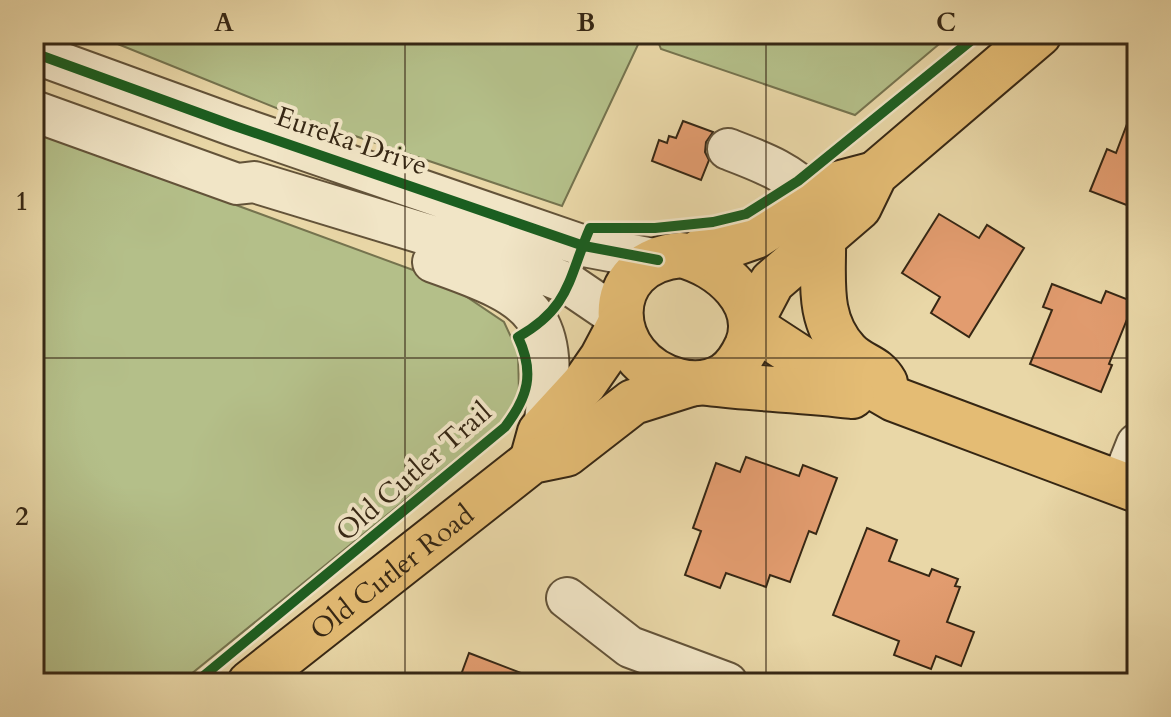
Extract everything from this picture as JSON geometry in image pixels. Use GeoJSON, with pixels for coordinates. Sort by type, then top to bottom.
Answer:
{"type":"FeatureCollection","features":[{"type":"Feature","properties":{"kind":"main road"},"geometry":{"type":"LineString","coordinates":[[894,399],[818,391],[758,390],[699,383],[651,371],[628,346],[619,321],[622,299],[628,285],[644,268],[859,207],[875,174],[1039,34]]}},
{"type":"Feature","properties":{"kind":"main road"},"geometry":{"type":"LineString","coordinates":[[699,383],[724,375],[737,363],[746,349],[752,323],[772,282],[819,218]]}},
{"type":"Feature","properties":{"kind":"main road"},"geometry":{"type":"LineString","coordinates":[[819,218],[827,320],[847,353],[878,371],[894,399]]}},
{"type":"Feature","properties":{"kind":"main road"},"geometry":{"type":"LineString","coordinates":[[675,259],[726,277],[744,300],[752,323],[816,368],[835,376],[863,381],[894,399],[1129,487]]}},
{"type":"Feature","properties":{"kind":"main road","name":"Old Cutler Road"},"geometry":{"type":"LineString","coordinates":[[250,683],[538,445],[602,358],[619,321]]}},
{"type":"Feature","properties":{"kind":"main road","name":"Old Cutler Road"},"geometry":{"type":"LineString","coordinates":[[538,445],[566,454],[633,402],[699,383]]}},
{"type":"Feature","properties":{"kind":"street","name":"Eureka Drive"},"geometry":{"type":"LineString","coordinates":[[34,53],[584,246],[675,259]]}},
{"type":"Feature","properties":{"kind":"street"},"geometry":{"type":"LineString","coordinates":[[34,111],[237,184],[249,195],[471,276],[510,294],[540,323],[547,339],[550,376],[538,445]]}},
{"type":"Feature","properties":{"kind":"street"},"geometry":{"type":"LineString","coordinates":[[728,149],[769,165],[798,181],[819,218]]}},
{"type":"Feature","properties":{"kind":"street"},"geometry":{"type":"LineString","coordinates":[[237,184],[254,182],[504,258],[569,284],[619,321]]}},
{"type":"Feature","properties":{"kind":"street"},"geometry":{"type":"LineString","coordinates":[[1129,487],[1137,444]]}},
{"type":"Feature","properties":{"kind":"street"},"geometry":{"type":"LineString","coordinates":[[567,598],[630,647],[727,683]]}},
{"type":"Feature","properties":{"kind":"green space"},"geometry":{"type":"Polygon","coordinates":[[[93,34],[643,34],[562,206],[296,116],[93,34]]]}},
{"type":"Feature","properties":{"kind":"green space"},"geometry":{"type":"Polygon","coordinates":[[[655,34],[951,34],[855,115],[661,49],[655,34]]]}},
{"type":"Feature","properties":{"kind":"green space"},"geometry":{"type":"Polygon","coordinates":[[[34,131],[443,281],[504,322],[518,352],[519,393],[503,421],[180,683],[34,683],[34,131]]]}},
{"type":"Feature","properties":{"kind":"building"},"geometry":{"type":"Polygon","coordinates":[[[1135,103],[1137,209],[1090,191],[1107,149],[1116,153],[1135,103]]]}},
{"type":"Feature","properties":{"kind":"building"},"geometry":{"type":"Polygon","coordinates":[[[683,121],[713,132],[706,142],[705,152],[709,160],[701,180],[652,161],[659,140],[667,143],[669,136],[676,138],[683,121]]]}},
{"type":"Feature","properties":{"kind":"building"},"geometry":{"type":"Polygon","coordinates":[[[939,214],[979,238],[987,225],[1024,248],[969,337],[931,313],[940,297],[902,273],[939,214]]]}},
{"type":"Feature","properties":{"kind":"building"},"geometry":{"type":"Polygon","coordinates":[[[1052,284],[1101,303],[1106,291],[1134,302],[1101,392],[1030,364],[1052,310],[1043,307],[1052,284]]]}},
{"type":"Feature","properties":{"kind":"building"},"geometry":{"type":"Polygon","coordinates":[[[746,457],[799,476],[803,465],[837,478],[816,534],[809,531],[790,582],[770,575],[766,587],[726,573],[720,588],[685,575],[701,531],[693,528],[716,463],[740,472],[746,457]]]}},
{"type":"Feature","properties":{"kind":"building"},"geometry":{"type":"Polygon","coordinates":[[[867,528],[897,540],[889,561],[929,576],[932,569],[958,579],[955,586],[960,587],[947,622],[974,632],[961,666],[936,656],[931,669],[894,655],[899,641],[833,615],[867,528]]]}},
{"type":"Feature","properties":{"kind":"building"},"geometry":{"type":"Polygon","coordinates":[[[469,653],[542,681],[542,683],[458,683],[469,653]]]}},
{"type":"Feature","properties":{"kind":"cycle path","name":"Old Cutler Trail"},"geometry":{"type":"LineString","coordinates":[[195,683],[505,427],[524,395],[526,384],[526,362],[518,337],[535,326],[558,303],[572,277],[590,228],[655,228],[713,222],[746,214],[798,181],[979,34]]}},
{"type":"Feature","properties":{"kind":"cycle path"},"geometry":{"type":"LineString","coordinates":[[34,53],[584,246],[658,260]]}}]}
